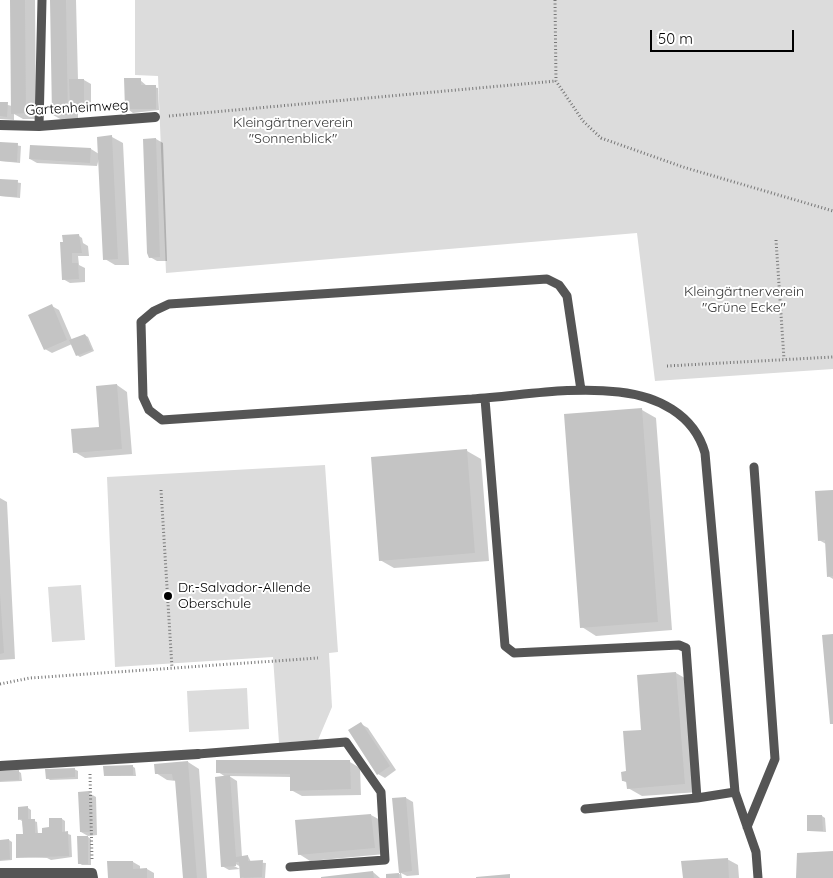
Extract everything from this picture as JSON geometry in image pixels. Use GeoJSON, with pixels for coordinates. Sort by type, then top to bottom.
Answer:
{"type":"FeatureCollection","features":[{"type":"Feature","properties":{"kind":"street","name":"Gartenheimweg"},"geometry":{"type":"LineString","coordinates":[[0,125],[39,126],[155,117]]}},
{"type":"Feature","properties":{"kind":"street"},"geometry":{"type":"LineString","coordinates":[[0,766],[198,754]]}},
{"type":"Feature","properties":{"kind":"street"},"geometry":{"type":"LineString","coordinates":[[0,873],[33,876],[93,875]]}},
{"type":"Feature","properties":{"kind":"lane"},"geometry":{"type":"LineString","coordinates":[[39,126],[42,0]]}},
{"type":"Feature","properties":{"kind":"lane"},"geometry":{"type":"LineString","coordinates":[[581,390],[567,296],[559,285],[547,279],[169,304],[154,311],[141,322],[143,397],[148,410],[162,420],[485,399],[581,390],[620,392],[672,408],[700,436],[705,453],[734,792],[756,852],[758,878]]}},
{"type":"Feature","properties":{"kind":"lane"},"geometry":{"type":"LineString","coordinates":[[485,399],[505,646],[514,653],[679,645],[686,648],[697,798]]}},
{"type":"Feature","properties":{"kind":"lane"},"geometry":{"type":"LineString","coordinates":[[747,827],[775,760],[754,467]]}},
{"type":"Feature","properties":{"kind":"lane"},"geometry":{"type":"LineString","coordinates":[[198,754],[346,742],[381,792],[385,860],[290,867]]}},
{"type":"Feature","properties":{"kind":"lane"},"geometry":{"type":"LineString","coordinates":[[585,809],[697,798],[734,792]]}},
{"type":"Feature","properties":{"kind":"path"},"geometry":{"type":"LineString","coordinates":[[555,0],[556,81],[583,122],[601,138],[684,167],[833,211]]}},
{"type":"Feature","properties":{"kind":"path"},"geometry":{"type":"LineString","coordinates":[[155,117],[556,81]]}},
{"type":"Feature","properties":{"kind":"path"},"geometry":{"type":"LineString","coordinates":[[776,240],[784,360]]}},
{"type":"Feature","properties":{"kind":"path"},"geometry":{"type":"LineString","coordinates":[[667,366],[833,357]]}},
{"type":"Feature","properties":{"kind":"path"},"geometry":{"type":"LineString","coordinates":[[161,490],[172,668]]}},
{"type":"Feature","properties":{"kind":"path"},"geometry":{"type":"LineString","coordinates":[[0,684],[30,678],[318,658]]}},
{"type":"Feature","properties":{"kind":"path"},"geometry":{"type":"LineString","coordinates":[[90,761],[93,875]]}},
{"type":"Feature","properties":{"kind":"green space","name":"Kleingärtnerverein \"Sonnenblick\""},"geometry":{"type":"Polygon","coordinates":[[[135,0],[833,0],[833,369],[655,381],[637,233],[166,273],[158,76],[135,75],[135,0]]]}},
{"type":"Feature","properties":{"kind":"green space"},"geometry":{"type":"Polygon","coordinates":[[[325,465],[338,652],[329,653],[332,707],[318,740],[279,743],[273,657],[115,667],[107,477],[325,465]]]}},
{"type":"Feature","properties":{"kind":"green space"},"geometry":{"type":"Polygon","coordinates":[[[81,585],[85,640],[52,642],[48,587],[81,585]]]}},
{"type":"Feature","properties":{"kind":"green space"},"geometry":{"type":"Polygon","coordinates":[[[247,688],[249,729],[189,732],[187,691],[247,688]]]}},
{"type":"Feature","properties":{"kind":"building"},"geometry":{"type":"Polygon","coordinates":[[[10,0],[25,0],[26,113],[11,114],[10,0]]]}},
{"type":"Feature","properties":{"kind":"building"},"geometry":{"type":"Polygon","coordinates":[[[50,0],[66,0],[68,115],[52,115],[50,0]]]}},
{"type":"Feature","properties":{"kind":"building"},"geometry":{"type":"Polygon","coordinates":[[[124,78],[141,78],[141,85],[156,85],[156,109],[125,109],[124,78]]]}},
{"type":"Feature","properties":{"kind":"building"},"geometry":{"type":"Polygon","coordinates":[[[69,79],[84,79],[84,109],[70,109],[69,79]]]}},
{"type":"Feature","properties":{"kind":"building"},"geometry":{"type":"Polygon","coordinates":[[[0,102],[8,102],[7,117],[0,116],[0,102]]]}},
{"type":"Feature","properties":{"kind":"building"},"geometry":{"type":"Polygon","coordinates":[[[112,135],[118,259],[103,260],[97,137],[112,135]]]}},
{"type":"Feature","properties":{"kind":"building"},"geometry":{"type":"Polygon","coordinates":[[[156,138],[160,257],[149,258],[147,253],[143,139],[156,138]]]}},
{"type":"Feature","properties":{"kind":"building"},"geometry":{"type":"Polygon","coordinates":[[[0,142],[18,143],[17,162],[0,161],[0,142]]]}},
{"type":"Feature","properties":{"kind":"building"},"geometry":{"type":"Polygon","coordinates":[[[30,145],[91,148],[90,163],[29,159],[30,145]]]}},
{"type":"Feature","properties":{"kind":"building"},"geometry":{"type":"Polygon","coordinates":[[[0,179],[18,180],[17,197],[0,196],[0,179]]]}},
{"type":"Feature","properties":{"kind":"building"},"geometry":{"type":"Polygon","coordinates":[[[79,234],[82,253],[72,253],[72,263],[78,263],[79,279],[62,280],[60,242],[63,242],[62,235],[79,234]]]}},
{"type":"Feature","properties":{"kind":"building"},"geometry":{"type":"Polygon","coordinates":[[[52,304],[67,340],[44,350],[28,315],[52,304]]]}},
{"type":"Feature","properties":{"kind":"building"},"geometry":{"type":"Polygon","coordinates":[[[85,334],[92,350],[76,356],[69,340],[85,334]]]}},
{"type":"Feature","properties":{"kind":"building"},"geometry":{"type":"Polygon","coordinates":[[[117,384],[122,449],[73,453],[71,429],[99,427],[96,386],[117,384]]]}},
{"type":"Feature","properties":{"kind":"building"},"geometry":{"type":"Polygon","coordinates":[[[642,408],[658,622],[580,628],[564,414],[642,408]]]}},
{"type":"Feature","properties":{"kind":"building"},"geometry":{"type":"Polygon","coordinates":[[[467,449],[475,553],[379,561],[371,457],[467,449]]]}},
{"type":"Feature","properties":{"kind":"building"},"geometry":{"type":"Polygon","coordinates":[[[833,490],[833,576],[827,577],[825,540],[818,541],[815,491],[833,490]]]}},
{"type":"Feature","properties":{"kind":"building"},"geometry":{"type":"Polygon","coordinates":[[[0,593],[4,653],[0,654],[0,593]]]}},
{"type":"Feature","properties":{"kind":"building"},"geometry":{"type":"Polygon","coordinates":[[[833,634],[833,724],[830,724],[822,635],[833,634]]]}},
{"type":"Feature","properties":{"kind":"building"},"geometry":{"type":"Polygon","coordinates":[[[676,672],[685,784],[627,789],[626,781],[622,781],[621,772],[626,771],[623,731],[641,730],[637,675],[676,672]]]}},
{"type":"Feature","properties":{"kind":"building"},"geometry":{"type":"Polygon","coordinates":[[[361,722],[390,766],[377,775],[348,730],[361,722]]]}},
{"type":"Feature","properties":{"kind":"building"},"geometry":{"type":"Polygon","coordinates":[[[216,760],[350,760],[351,789],[290,791],[290,774],[216,773],[216,760]]]}},
{"type":"Feature","properties":{"kind":"building"},"geometry":{"type":"Polygon","coordinates":[[[188,761],[197,878],[183,878],[175,780],[173,780],[172,774],[155,774],[154,764],[188,761]]]}},
{"type":"Feature","properties":{"kind":"building"},"geometry":{"type":"Polygon","coordinates":[[[133,765],[133,775],[104,776],[103,766],[133,765]]]}},
{"type":"Feature","properties":{"kind":"building"},"geometry":{"type":"Polygon","coordinates":[[[75,768],[75,777],[46,779],[45,769],[75,768]]]}},
{"type":"Feature","properties":{"kind":"building"},"geometry":{"type":"Polygon","coordinates":[[[19,770],[19,780],[0,781],[0,771],[19,770]]]}},
{"type":"Feature","properties":{"kind":"building"},"geometry":{"type":"Polygon","coordinates":[[[230,775],[236,857],[248,855],[248,861],[263,860],[262,877],[240,878],[239,862],[236,862],[236,866],[221,867],[215,777],[230,775]]]}},
{"type":"Feature","properties":{"kind":"building"},"geometry":{"type":"Polygon","coordinates":[[[89,791],[91,832],[80,832],[78,792],[89,791]]]}},
{"type":"Feature","properties":{"kind":"building"},"geometry":{"type":"Polygon","coordinates":[[[406,797],[412,871],[399,873],[392,798],[406,797]]]}},
{"type":"Feature","properties":{"kind":"building"},"geometry":{"type":"Polygon","coordinates":[[[28,806],[28,819],[35,819],[35,833],[42,833],[42,828],[49,827],[49,818],[62,818],[62,832],[68,831],[69,856],[16,858],[16,834],[23,834],[22,819],[18,820],[18,807],[28,806]]]}},
{"type":"Feature","properties":{"kind":"building"},"geometry":{"type":"Polygon","coordinates":[[[371,814],[375,848],[298,855],[295,820],[371,814]]]}},
{"type":"Feature","properties":{"kind":"building"},"geometry":{"type":"Polygon","coordinates":[[[807,815],[822,815],[823,831],[807,831],[807,815]]]}},
{"type":"Feature","properties":{"kind":"building"},"geometry":{"type":"Polygon","coordinates":[[[77,836],[88,836],[88,864],[78,864],[77,836]]]}},
{"type":"Feature","properties":{"kind":"building"},"geometry":{"type":"Polygon","coordinates":[[[9,839],[10,859],[0,860],[0,840],[9,839]]]}},
{"type":"Feature","properties":{"kind":"building"},"geometry":{"type":"Polygon","coordinates":[[[833,851],[833,878],[796,878],[797,853],[833,851]]]}},
{"type":"Feature","properties":{"kind":"building"},"geometry":{"type":"Polygon","coordinates":[[[728,858],[729,878],[683,878],[681,861],[728,858]]]}},
{"type":"Feature","properties":{"kind":"building"},"geometry":{"type":"Polygon","coordinates":[[[107,861],[133,861],[133,869],[147,868],[147,878],[108,878],[107,861]]]}},
{"type":"Feature","properties":{"kind":"building"},"geometry":{"type":"Polygon","coordinates":[[[373,871],[374,878],[321,878],[321,877],[373,871]]]}},
{"type":"Feature","properties":{"kind":"building"},"geometry":{"type":"Polygon","coordinates":[[[399,873],[399,878],[386,878],[386,874],[399,873]]]}},
{"type":"Feature","properties":{"kind":"building"},"geometry":{"type":"Polygon","coordinates":[[[510,874],[510,878],[476,878],[476,877],[510,874]]]}},
{"type":"Feature","properties":{"kind":"place","name":"Dr.-Salvador-Allende Oberschule"},"geometry":{"type":"Point","coordinates":[168,596]}},
{"type":"Feature","properties":{"kind":"park label","name":"Kleingärtnerverein \"Grüne Ecke\""},"geometry":{"type":"Point","coordinates":[744,300]}}]}
